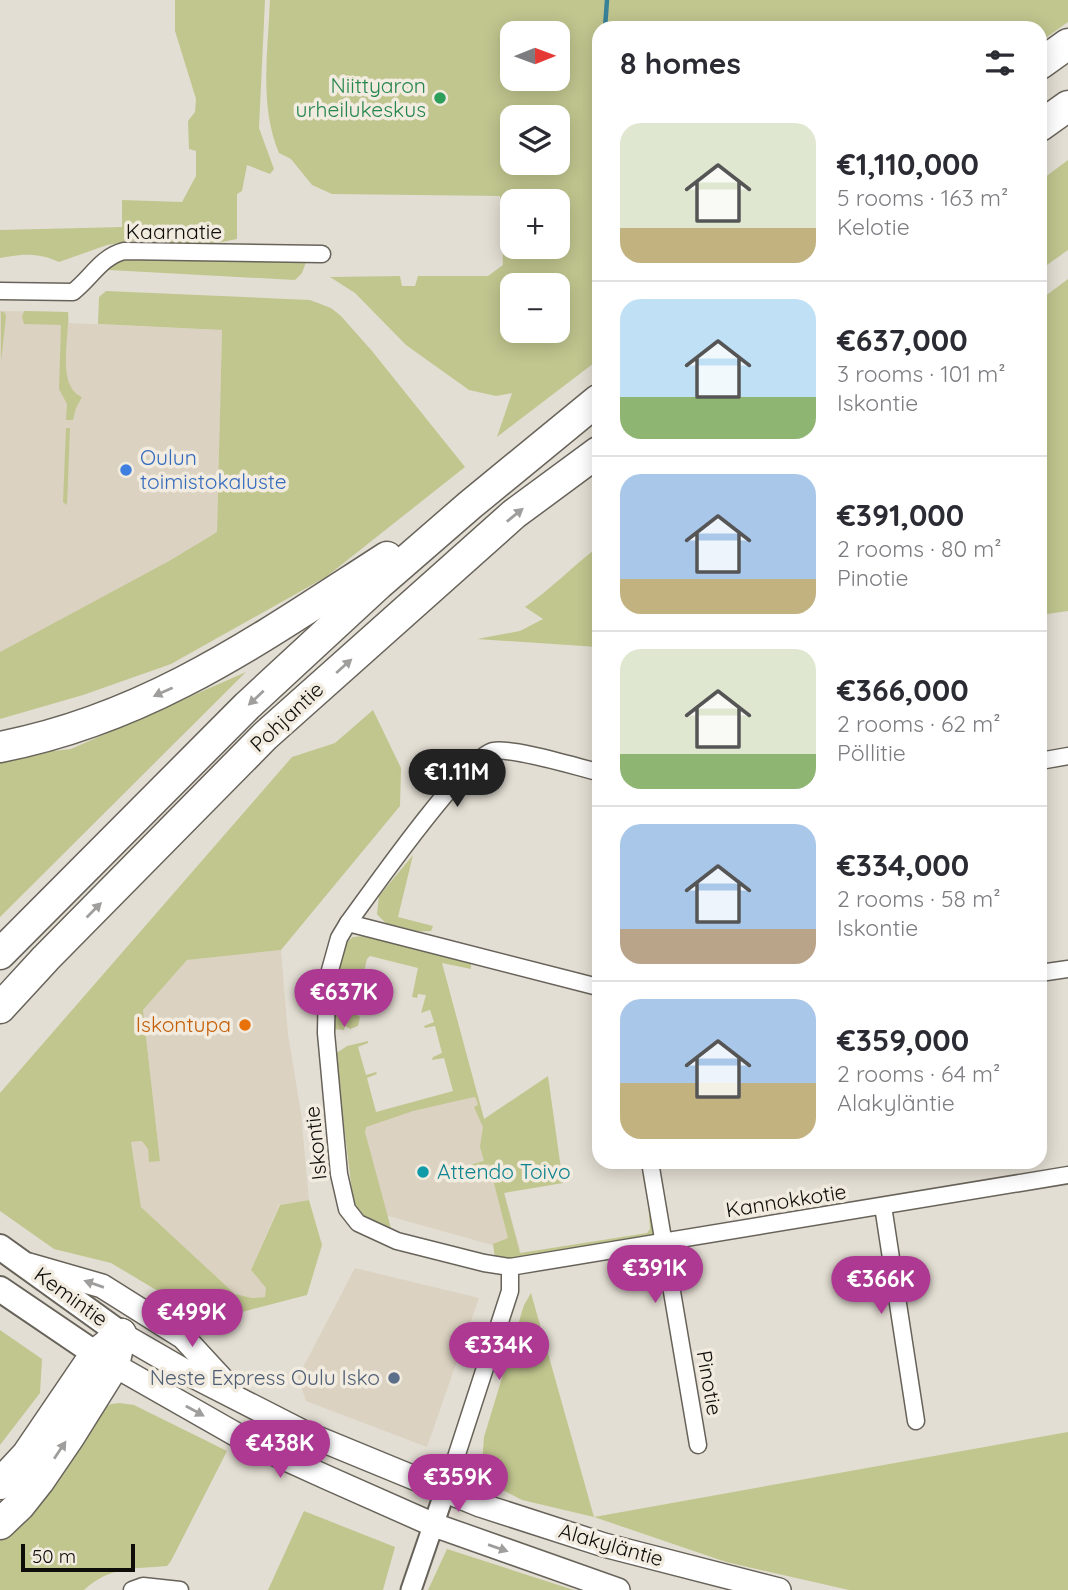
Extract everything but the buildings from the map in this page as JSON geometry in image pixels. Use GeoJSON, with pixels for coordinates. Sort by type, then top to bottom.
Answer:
{"type":"FeatureCollection","features":[{"type":"Feature","properties":{"kind":"highway"},"geometry":{"type":"LineString","coordinates":[[1047,59],[1068,44]]}},
{"type":"Feature","properties":{"kind":"highway"},"geometry":{"type":"LineString","coordinates":[[1047,121],[1068,106]]}},
{"type":"Feature","properties":{"kind":"highway","name":"Pohjantie"},"geometry":{"type":"LineString","coordinates":[[0,954],[247,706],[379,584],[592,405]]}},
{"type":"Feature","properties":{"kind":"highway","name":"Pohjantie"},"geometry":{"type":"LineString","coordinates":[[0,1009],[46,958],[265,736],[514,514],[592,456]]}},
{"type":"Feature","properties":{"kind":"highway"},"geometry":{"type":"LineString","coordinates":[[0,747],[49,737],[111,715],[198,676],[270,634],[470,505]]}},
{"type":"Feature","properties":{"kind":"highway"},"geometry":{"type":"LineString","coordinates":[[0,1017],[46,958]]}},
{"type":"Feature","properties":{"kind":"highway"},"geometry":{"type":"LineString","coordinates":[[0,1524],[20,1506],[39,1481],[104,1360],[121,1334]]}},
{"type":"Feature","properties":{"kind":"highway"},"geometry":{"type":"LineString","coordinates":[[0,1484],[104,1360]]}},
{"type":"Feature","properties":{"kind":"main road","name":"Kemintie"},"geometry":{"type":"LineString","coordinates":[[0,1247],[121,1334],[197,1378],[305,1433],[445,1491]]}},
{"type":"Feature","properties":{"kind":"main road"},"geometry":{"type":"LineString","coordinates":[[22,1263],[102,1286],[183,1337],[242,1401]]}},
{"type":"Feature","properties":{"kind":"main road","name":"Kemintie"},"geometry":{"type":"LineString","coordinates":[[0,1289],[104,1360],[251,1443],[434,1525]]}},
{"type":"Feature","properties":{"kind":"main road","name":"Alakyläntie"},"geometry":{"type":"LineString","coordinates":[[445,1491],[604,1545],[779,1590]]}},
{"type":"Feature","properties":{"kind":"main road","name":"Alakyläntie"},"geometry":{"type":"LineString","coordinates":[[434,1525],[618,1590]]}},
{"type":"Feature","properties":{"kind":"street","name":"Kaarnatie"},"geometry":{"type":"LineString","coordinates":[[0,291],[73,292],[92,276],[106,258],[124,251],[322,254]]}},
{"type":"Feature","properties":{"kind":"street","name":"Iskontie"},"geometry":{"type":"LineString","coordinates":[[510,1267],[397,1241],[358,1223],[347,1209],[339,1174],[326,1033],[327,981],[339,938],[348,923],[443,796],[486,754],[503,751],[592,771]]}},
{"type":"Feature","properties":{"kind":"street"},"geometry":{"type":"LineString","coordinates":[[1047,760],[1068,756]]}},
{"type":"Feature","properties":{"kind":"street"},"geometry":{"type":"LineString","coordinates":[[348,923],[592,985]]}},
{"type":"Feature","properties":{"kind":"street"},"geometry":{"type":"LineString","coordinates":[[1047,973],[1068,969]]}},
{"type":"Feature","properties":{"kind":"street","name":"Pinotie"},"geometry":{"type":"LineString","coordinates":[[651,1169],[698,1445]]}},
{"type":"Feature","properties":{"kind":"street","name":"Kannokkotie"},"geometry":{"type":"LineString","coordinates":[[510,1267],[1068,1175]]}},
{"type":"Feature","properties":{"kind":"street"},"geometry":{"type":"LineString","coordinates":[[883,1206],[916,1421]]}},
{"type":"Feature","properties":{"kind":"street"},"geometry":{"type":"LineString","coordinates":[[411,1590],[510,1291],[510,1267]]}},
{"type":"Feature","properties":{"kind":"street"},"geometry":{"type":"LineString","coordinates":[[131,1590],[143,1586],[180,1590]]}},
{"type":"Feature","properties":{"kind":"shaded area"},"geometry":{"type":"Polygon","coordinates":[[[0,311],[68,312],[69,323],[222,330],[217,532],[169,561],[0,652],[0,311]]]}},
{"type":"Feature","properties":{"kind":"shaded area"},"geometry":{"type":"Polygon","coordinates":[[[281,950],[288,1034],[301,1113],[309,1200],[279,1205],[251,1270],[266,1288],[265,1297],[252,1298],[235,1294],[141,1207],[131,1142],[142,1141],[160,1161],[143,1010],[187,960],[281,950]]]}},
{"type":"Feature","properties":{"kind":"shaded area"},"geometry":{"type":"Polygon","coordinates":[[[477,1093],[521,1253],[363,1209],[353,1127],[477,1093]]]}},
{"type":"Feature","properties":{"kind":"shaded area"},"geometry":{"type":"Polygon","coordinates":[[[355,1268],[479,1298],[427,1447],[306,1401],[298,1377],[355,1268]]]}},
{"type":"Feature","properties":{"kind":"green space"},"geometry":{"type":"Polygon","coordinates":[[[175,0],[265,0],[259,128],[274,169],[270,174],[247,165],[242,191],[237,194],[237,239],[192,246],[139,240],[107,245],[59,262],[30,255],[0,258],[0,230],[122,227],[122,200],[182,202],[196,176],[196,151],[189,149],[188,121],[195,112],[196,99],[175,31],[175,0]]]}},
{"type":"Feature","properties":{"kind":"green space","name":"Niittyaron urheilukeskus"},"geometry":{"type":"Polygon","coordinates":[[[270,0],[1068,0],[1068,22],[1047,37],[1047,21],[592,21],[592,365],[497,437],[512,393],[496,396],[469,390],[406,345],[355,293],[330,277],[400,276],[402,286],[415,286],[418,276],[488,276],[503,265],[503,259],[570,259],[570,189],[500,189],[500,196],[332,194],[312,185],[291,159],[279,153],[267,97],[270,0]]]}},
{"type":"Feature","properties":{"kind":"green space"},"geometry":{"type":"Polygon","coordinates":[[[1068,160],[1068,250],[1047,265],[1047,176],[1068,160]]]}},
{"type":"Feature","properties":{"kind":"green space"},"geometry":{"type":"Polygon","coordinates":[[[140,254],[306,262],[302,273],[295,280],[108,268],[110,264],[140,254]]]}},
{"type":"Feature","properties":{"kind":"green space"},"geometry":{"type":"Polygon","coordinates":[[[1068,279],[1068,611],[1047,614],[1047,295],[1068,279]]]}},
{"type":"Feature","properties":{"kind":"green space"},"geometry":{"type":"Polygon","coordinates":[[[106,291],[310,300],[331,308],[372,351],[465,467],[326,577],[171,664],[83,695],[0,719],[0,652],[169,561],[217,532],[222,330],[98,324],[99,297],[106,291]]]}},
{"type":"Feature","properties":{"kind":"green space"},"geometry":{"type":"Polygon","coordinates":[[[1,311],[6,317],[1,362],[1,311]]]}},
{"type":"Feature","properties":{"kind":"green space"},"geometry":{"type":"Polygon","coordinates":[[[24,311],[68,312],[67,372],[74,391],[82,397],[73,420],[66,420],[67,404],[59,389],[61,325],[24,324],[24,311]]]}},
{"type":"Feature","properties":{"kind":"green space"},"geometry":{"type":"Polygon","coordinates":[[[66,428],[70,428],[67,505],[63,502],[66,428]]]}},
{"type":"Feature","properties":{"kind":"green space"},"geometry":{"type":"Polygon","coordinates":[[[592,552],[592,647],[477,639],[520,631],[543,619],[525,607],[592,552]]]}},
{"type":"Feature","properties":{"kind":"green space"},"geometry":{"type":"Polygon","coordinates":[[[246,672],[0,917],[0,757],[71,749],[246,672]]]}},
{"type":"Feature","properties":{"kind":"green space"},"geometry":{"type":"Polygon","coordinates":[[[373,710],[401,768],[400,806],[281,950],[187,960],[143,1010],[160,1161],[149,1162],[148,1149],[142,1141],[131,1142],[141,1207],[235,1294],[252,1298],[265,1297],[266,1288],[251,1270],[280,1205],[309,1200],[322,1245],[307,1295],[242,1312],[211,1310],[168,1297],[111,1263],[54,1249],[0,1211],[0,1093],[292,757],[335,743],[373,710]]]}},
{"type":"Feature","properties":{"kind":"green space"},"geometry":{"type":"Polygon","coordinates":[[[413,855],[398,917],[433,926],[431,931],[401,931],[390,926],[377,914],[379,896],[413,855]]]}},
{"type":"Feature","properties":{"kind":"green space"},"geometry":{"type":"Polygon","coordinates":[[[364,936],[471,962],[471,969],[442,963],[484,1119],[548,1076],[563,1183],[504,1193],[520,1253],[647,1233],[650,1229],[648,1201],[651,1201],[654,1233],[652,1237],[523,1259],[495,1258],[493,1244],[508,1238],[489,1164],[471,1169],[470,1165],[484,1161],[480,1147],[483,1127],[474,1107],[478,1105],[474,1097],[413,1111],[366,1127],[365,1132],[392,1232],[362,1217],[353,1199],[335,1054],[347,1046],[368,1041],[358,1047],[366,1075],[377,1074],[367,1078],[376,1112],[453,1091],[444,1058],[432,1060],[442,1053],[435,1026],[424,1026],[434,1022],[430,1010],[421,1013],[426,995],[418,994],[417,998],[412,997],[418,968],[370,956],[354,1013],[360,1017],[358,1026],[350,1029],[345,1026],[344,1030],[332,1029],[334,980],[340,955],[353,937],[364,936]]]}},
{"type":"Feature","properties":{"kind":"green space"},"geometry":{"type":"Polygon","coordinates":[[[531,1293],[594,1517],[522,1500],[495,1486],[482,1463],[484,1437],[524,1305],[531,1293]]]}},
{"type":"Feature","properties":{"kind":"green space"},"geometry":{"type":"Polygon","coordinates":[[[0,1330],[42,1359],[40,1393],[0,1445],[0,1330]]]}},
{"type":"Feature","properties":{"kind":"green space"},"geometry":{"type":"Polygon","coordinates":[[[119,1403],[134,1405],[227,1451],[171,1561],[167,1566],[113,1573],[84,1590],[0,1590],[0,1536],[101,1410],[119,1403]]]}},
{"type":"Feature","properties":{"kind":"green space"},"geometry":{"type":"Polygon","coordinates":[[[1068,1432],[1068,1590],[849,1590],[726,1562],[594,1517],[1068,1432]]]}},
{"type":"Feature","properties":{"kind":"green space"},"geometry":{"type":"Polygon","coordinates":[[[304,1511],[395,1547],[383,1590],[268,1590],[304,1511]]]}},
{"type":"Feature","properties":{"kind":"green space"},"geometry":{"type":"Polygon","coordinates":[[[447,1549],[574,1590],[428,1590],[447,1549]]]}},
{"type":"Feature","properties":{"kind":"waterway"},"geometry":{"type":"LineString","coordinates":[[606,21],[607,0]]}},
{"type":"Feature","properties":{"kind":"place","name":"Niittyaron urheilukeskus"},"geometry":{"type":"Point","coordinates":[440,98]}},
{"type":"Feature","properties":{"kind":"place","name":"Oulun toimistokaluste"},"geometry":{"type":"Point","coordinates":[126,470]}},
{"type":"Feature","properties":{"kind":"place","name":"Iskontupa"},"geometry":{"type":"Point","coordinates":[245,1025]}},
{"type":"Feature","properties":{"kind":"place","name":"Attendo Toivo"},"geometry":{"type":"Point","coordinates":[423,1172]}},
{"type":"Feature","properties":{"kind":"place","name":"Neste Express Oulu Isko"},"geometry":{"type":"Point","coordinates":[394,1378]}}]}
